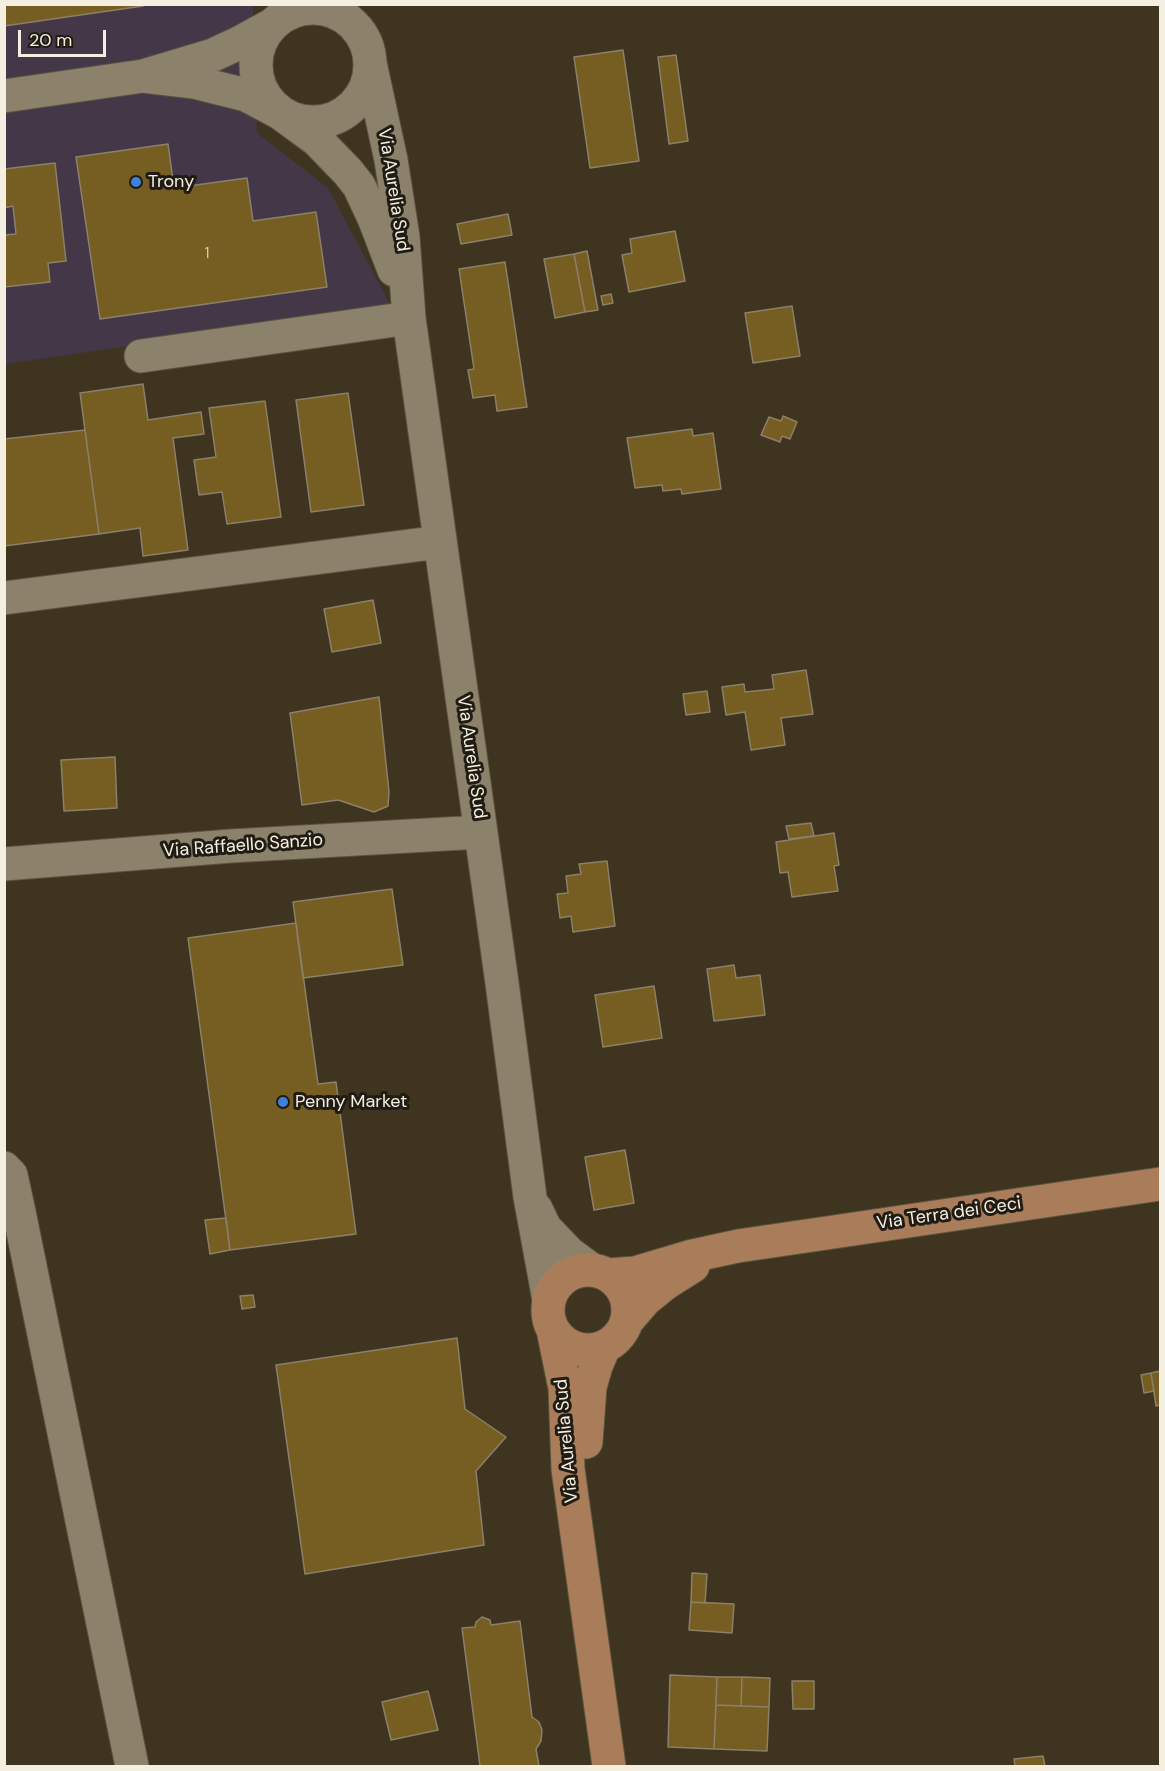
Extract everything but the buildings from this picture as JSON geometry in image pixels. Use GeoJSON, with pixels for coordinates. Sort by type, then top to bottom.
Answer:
{"type":"FeatureCollection","features":[{"type":"Feature","properties":{"kind":"main road","name":"Via Terra dei Ceci"},"geometry":{"type":"LineString","coordinates":[[738,1246],[1161,1184]]}},
{"type":"Feature","properties":{"kind":"main road"},"geometry":{"type":"LineString","coordinates":[[604,1347],[581,1350],[560,1339],[551,1315],[554,1289],[570,1274],[580,1270],[600,1273],[635,1273],[692,1256],[738,1246]]}},
{"type":"Feature","properties":{"kind":"main road"},"geometry":{"type":"LineString","coordinates":[[627,1322],[645,1300],[666,1283],[698,1264],[738,1246]]}},
{"type":"Feature","properties":{"kind":"main road","name":"Via Aurelia Sud"},"geometry":{"type":"LineString","coordinates":[[579,1552],[590,1386],[604,1347],[614,1341],[627,1322],[628,1309],[626,1296],[619,1284],[600,1273]]}},
{"type":"Feature","properties":{"kind":"main road","name":"Via Aurelia Sud"},"geometry":{"type":"LineString","coordinates":[[551,1315],[565,1388],[568,1469],[609,1767]]}},
{"type":"Feature","properties":{"kind":"street","name":"Via Aurelia Sud"},"geometry":{"type":"LineString","coordinates":[[362,4],[368,54],[391,160],[401,226],[409,318],[530,1197],[551,1315]]}},
{"type":"Feature","properties":{"kind":"street","name":"Via Aurelia Sud"},"geometry":{"type":"LineString","coordinates":[[280,113],[297,121],[315,123],[333,120],[348,111],[361,97],[368,81],[368,54],[358,30],[345,18],[329,10],[312,8],[288,14],[259,43],[255,62],[257,82],[266,99],[280,113],[317,140],[359,186],[389,255],[409,318]]}},
{"type":"Feature","properties":{"kind":"street"},"geometry":{"type":"LineString","coordinates":[[4,96],[143,76],[213,54],[239,43],[288,14]]}},
{"type":"Feature","properties":{"kind":"street"},"geometry":{"type":"LineString","coordinates":[[143,76],[194,82],[237,92],[280,113]]}},
{"type":"Feature","properties":{"kind":"street"},"geometry":{"type":"LineString","coordinates":[[141,356],[409,318]]}},
{"type":"Feature","properties":{"kind":"street"},"geometry":{"type":"LineString","coordinates":[[4,598],[441,542]]}},
{"type":"Feature","properties":{"kind":"street","name":"Via Raffaello Sanzio"},"geometry":{"type":"LineString","coordinates":[[4,864],[231,846],[481,832]]}},
{"type":"Feature","properties":{"kind":"street"},"geometry":{"type":"LineString","coordinates":[[4,1168],[11,1175],[19,1212],[132,1767]]}},
{"type":"Feature","properties":{"kind":"street","name":"Via Aurelia Sud"},"geometry":{"type":"LineString","coordinates":[[530,1197],[545,1228],[569,1253],[600,1273]]}},
{"type":"Feature","properties":{"kind":"shaded area"},"geometry":{"type":"Polygon","coordinates":[[[4,5],[253,5],[257,133],[328,188],[392,308],[5,364],[4,5]]]}},
{"type":"Feature","properties":{"kind":"place","name":"Trony"},"geometry":{"type":"Point","coordinates":[136,182]}},
{"type":"Feature","properties":{"kind":"place","name":"Penny Market"},"geometry":{"type":"Point","coordinates":[283,1102]}}]}
